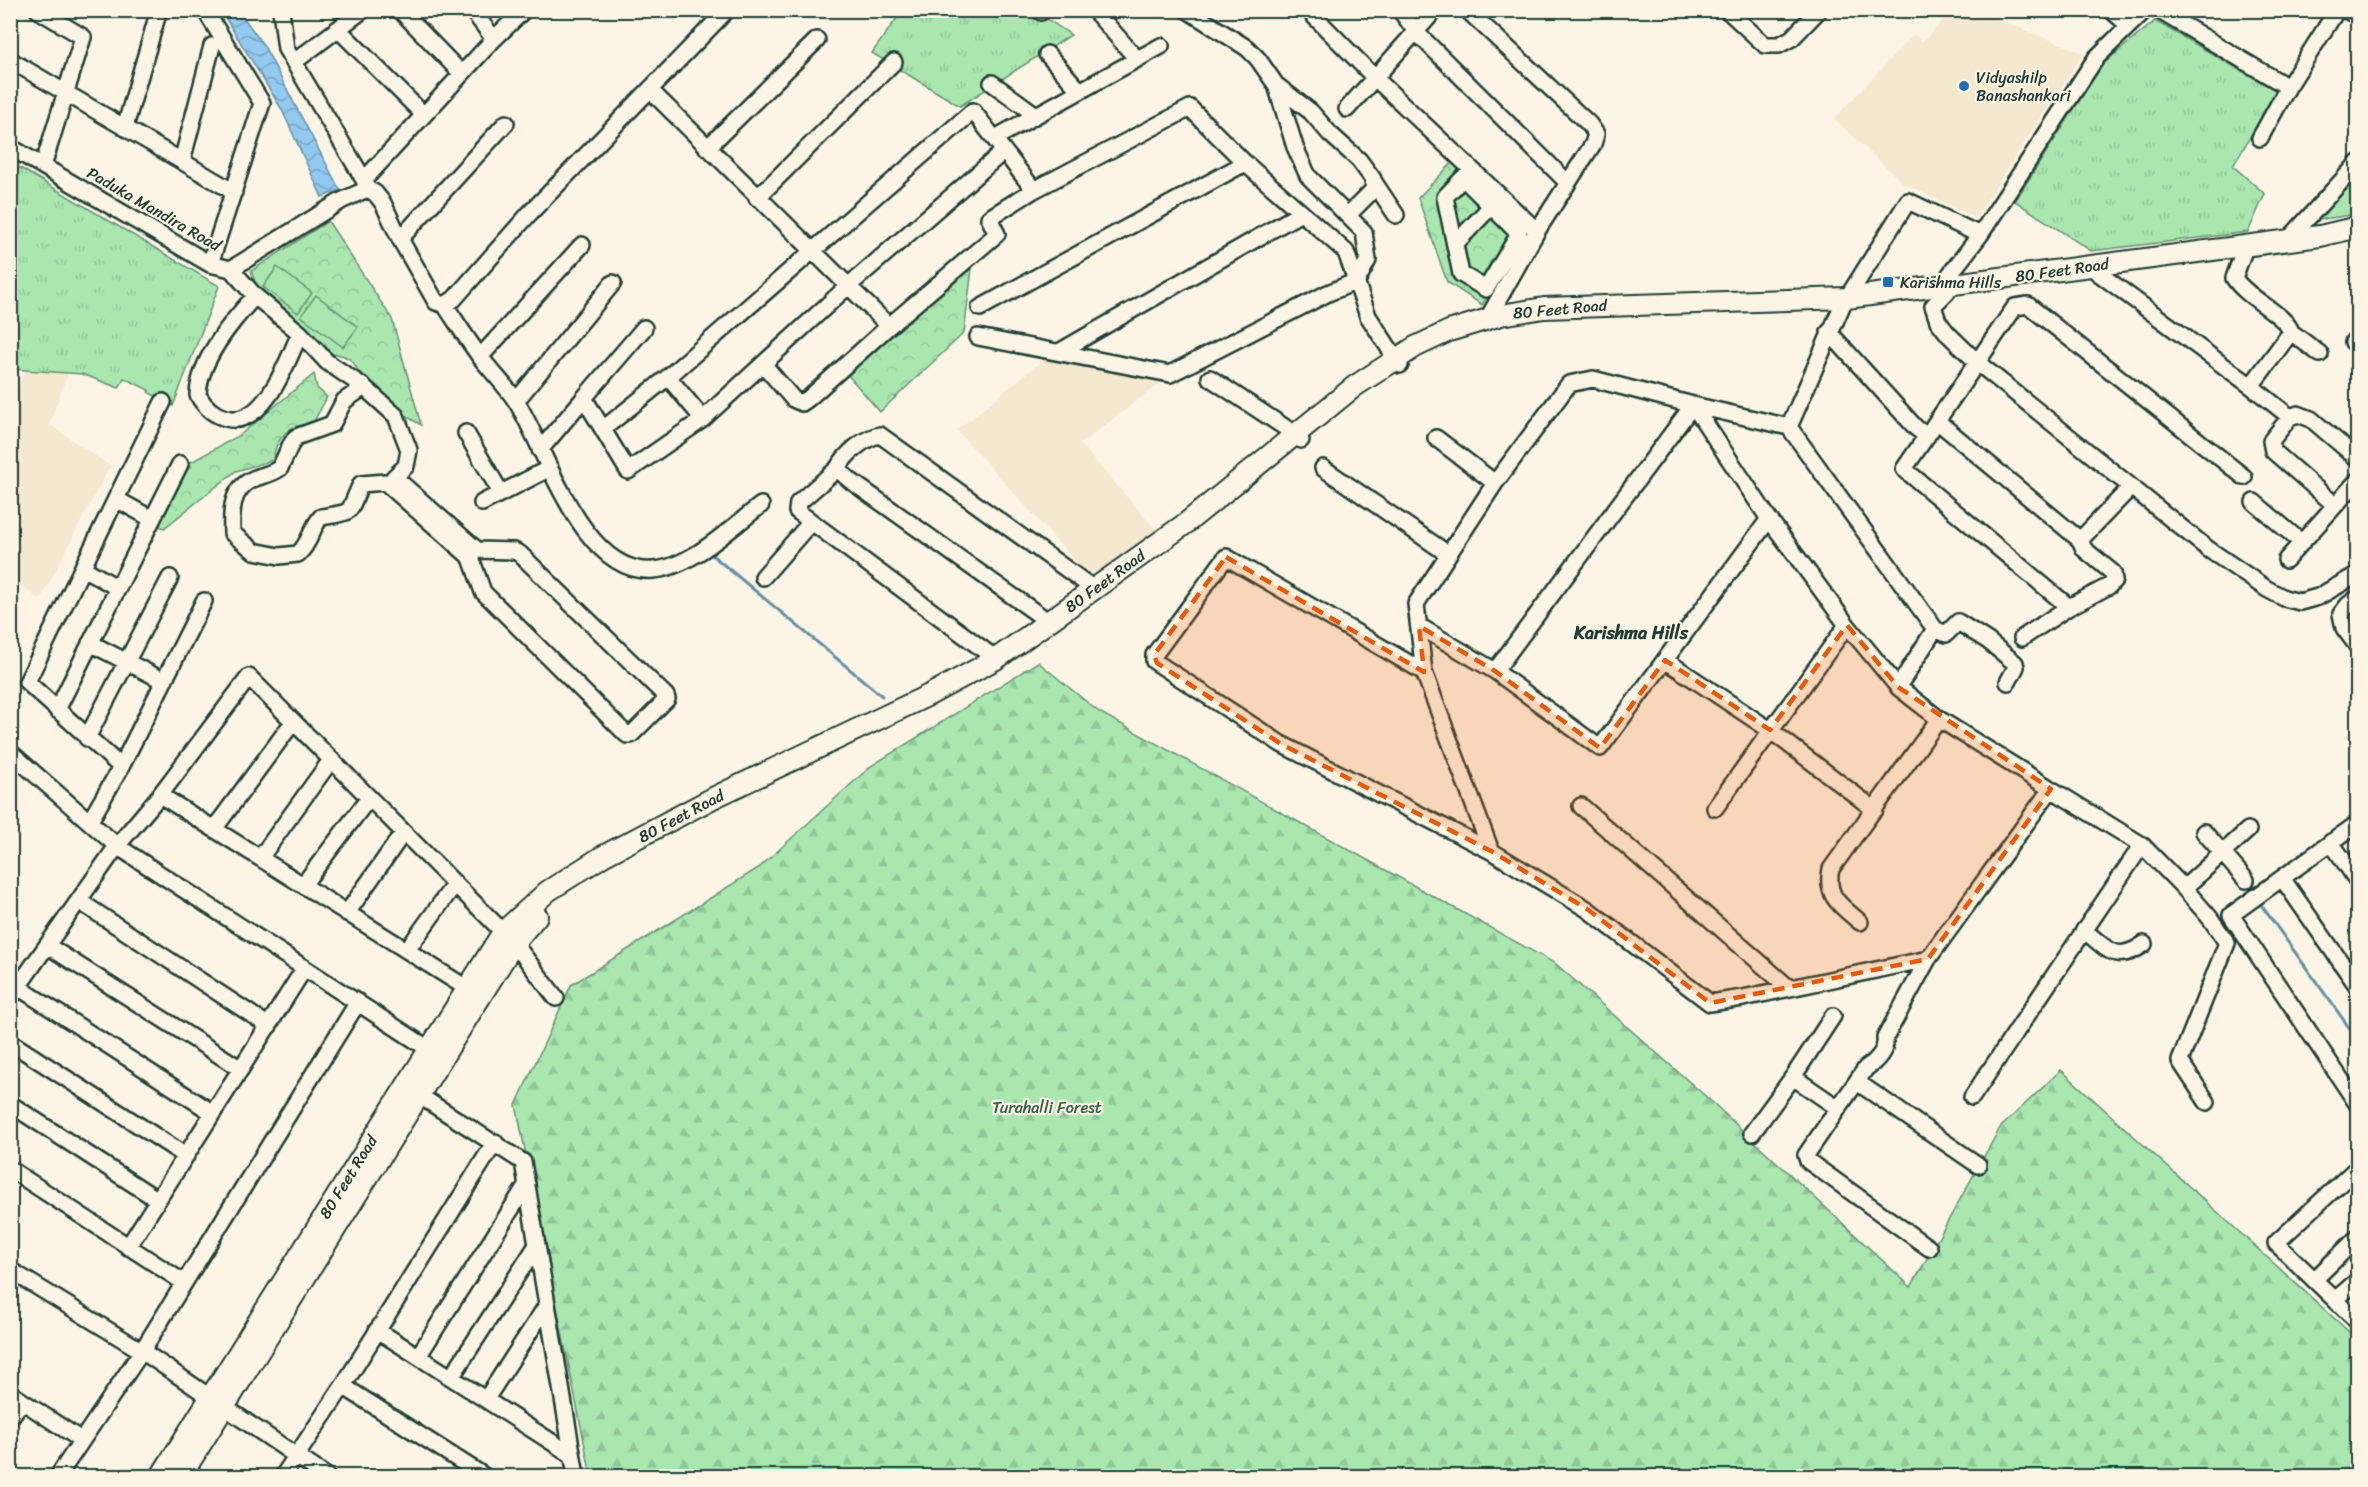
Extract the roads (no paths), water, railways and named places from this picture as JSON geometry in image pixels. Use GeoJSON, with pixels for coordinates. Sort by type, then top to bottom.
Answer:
{"type":"FeatureCollection","features":[{"type":"Feature","properties":{"kind":"main road","name":"80 Feet Road"},"geometry":{"type":"LineString","coordinates":[[1948,288],[1990,280],[2288,240],[2358,228]]}},
{"type":"Feature","properties":{"kind":"main road","name":"80 Feet Road"},"geometry":{"type":"LineString","coordinates":[[1398,362],[1470,332],[1502,322],[1545,316],[1844,302],[2321,243],[2358,235]]}},
{"type":"Feature","properties":{"kind":"main road","name":"80 Feet Road"},"geometry":{"type":"LineString","coordinates":[[161,1476],[217,1403],[420,1096],[436,1054],[468,988],[508,938],[559,897],[607,863],[715,797],[929,695],[996,659],[1185,524],[1398,362],[1432,339],[1488,318],[1522,311],[1569,306],[1844,302]]}},
{"type":"Feature","properties":{"kind":"main road","name":"80 Feet Road"},"geometry":{"type":"LineString","coordinates":[[655,834],[933,702],[1000,665],[1190,530],[1298,437]]}},
{"type":"Feature","properties":{"kind":"main road","name":"80 Feet Road"},"geometry":{"type":"LineString","coordinates":[[181,1476],[217,1403],[508,938]]}},
{"type":"Feature","properties":{"kind":"street"},"geometry":{"type":"LineString","coordinates":[[38,10],[83,37],[43,166]]}},
{"type":"Feature","properties":{"kind":"street"},"geometry":{"type":"LineString","coordinates":[[125,128],[159,10]]}},
{"type":"Feature","properties":{"kind":"street"},"geometry":{"type":"LineString","coordinates":[[205,10],[262,103],[210,264]]}},
{"type":"Feature","properties":{"kind":"street"},"geometry":{"type":"LineString","coordinates":[[281,10],[286,49],[365,184],[383,203],[400,239],[436,302],[445,305],[480,357],[516,401],[550,468],[586,532],[597,545],[612,558],[629,567],[651,571],[668,568],[688,559],[761,505]]}},
{"type":"Feature","properties":{"kind":"street"},"geometry":{"type":"LineString","coordinates":[[294,62],[363,10]]}},
{"type":"Feature","properties":{"kind":"street"},"geometry":{"type":"LineString","coordinates":[[400,10],[462,74]]}},
{"type":"Feature","properties":{"kind":"street"},"geometry":{"type":"LineString","coordinates":[[472,10],[494,39]]}},
{"type":"Feature","properties":{"kind":"street"},"geometry":{"type":"LineString","coordinates":[[365,184],[424,115],[524,10]]}},
{"type":"Feature","properties":{"kind":"street"},"geometry":{"type":"LineString","coordinates":[[445,305],[454,298],[529,214],[727,10]]}},
{"type":"Feature","properties":{"kind":"street"},"geometry":{"type":"LineString","coordinates":[[1094,10],[1137,59]]}},
{"type":"Feature","properties":{"kind":"street"},"geometry":{"type":"LineString","coordinates":[[978,337],[1170,374],[1328,293],[1357,281],[1368,260],[1364,232],[1308,176],[1295,147],[1276,85],[1258,59],[1242,44],[1198,19],[1187,10]]}},
{"type":"Feature","properties":{"kind":"street"},"geometry":{"type":"LineString","coordinates":[[1308,10],[1496,201],[1520,234],[1486,289],[1461,274],[1445,197],[1463,178],[1496,201],[1537,231]]}},
{"type":"Feature","properties":{"kind":"street"},"geometry":{"type":"LineString","coordinates":[[1400,10],[1417,33],[1568,183]]}},
{"type":"Feature","properties":{"kind":"street"},"geometry":{"type":"LineString","coordinates":[[1347,109],[1417,33],[1435,10]]}},
{"type":"Feature","properties":{"kind":"street"},"geometry":{"type":"LineString","coordinates":[[1467,10],[1589,124],[1596,134],[1593,144],[1537,231],[1488,318]]}},
{"type":"Feature","properties":{"kind":"street"},"geometry":{"type":"LineString","coordinates":[[1727,10],[1765,45],[1779,45],[1792,38],[1819,10]]}},
{"type":"Feature","properties":{"kind":"street"},"geometry":{"type":"LineString","coordinates":[[2111,10],[2128,25]]}},
{"type":"Feature","properties":{"kind":"street"},"geometry":{"type":"LineString","coordinates":[[2145,10],[2096,58],[1980,235],[1950,274],[1948,288],[1933,306],[1938,321],[1978,363],[2216,555],[2266,589],[2284,598],[2300,602],[2318,597],[2358,574]]}},
{"type":"Feature","properties":{"kind":"street"},"geometry":{"type":"LineString","coordinates":[[2158,10],[2288,87]]}},
{"type":"Feature","properties":{"kind":"street"},"geometry":{"type":"LineString","coordinates":[[2260,138],[2288,87],[2337,10]]}},
{"type":"Feature","properties":{"kind":"street"},"geometry":{"type":"LineString","coordinates":[[2345,10],[2358,16]]}},
{"type":"Feature","properties":{"kind":"street"},"geometry":{"type":"LineString","coordinates":[[338,29],[424,115]]}},
{"type":"Feature","properties":{"kind":"street"},"geometry":{"type":"LineString","coordinates":[[707,148],[817,40]]}},
{"type":"Feature","properties":{"kind":"street"},"geometry":{"type":"LineString","coordinates":[[182,161],[212,46]]}},
{"type":"Feature","properties":{"kind":"street"},"geometry":{"type":"LineString","coordinates":[[584,398],[628,471],[703,419],[999,145],[1036,115],[1161,46]]}},
{"type":"Feature","properties":{"kind":"street"},"geometry":{"type":"LineString","coordinates":[[1047,54],[1080,91]]}},
{"type":"Feature","properties":{"kind":"street"},"geometry":{"type":"LineString","coordinates":[[10,60],[234,192]]}},
{"type":"Feature","properties":{"kind":"street"},"geometry":{"type":"LineString","coordinates":[[757,198],[894,62]]}},
{"type":"Feature","properties":{"kind":"street"},"geometry":{"type":"LineString","coordinates":[[992,83],[1036,115]]}},
{"type":"Feature","properties":{"kind":"street"},"geometry":{"type":"LineString","coordinates":[[1276,85],[1301,102],[1330,134],[1359,160],[1396,215]]}},
{"type":"Feature","properties":{"kind":"street"},"geometry":{"type":"LineString","coordinates":[[650,90],[889,326]]}},
{"type":"Feature","properties":{"kind":"street"},"geometry":{"type":"LineString","coordinates":[[763,364],[794,399],[802,403],[821,390],[889,326],[997,234],[989,218],[1034,190],[1190,108],[1245,163],[1346,252],[1368,316],[1398,362]]}},
{"type":"Feature","properties":{"kind":"street"},"geometry":{"type":"LineString","coordinates":[[603,429],[668,378],[974,111],[1034,190]]}},
{"type":"Feature","properties":{"kind":"street"},"geometry":{"type":"LineString","coordinates":[[400,239],[506,123]]}},
{"type":"Feature","properties":{"kind":"street","name":"Paduka Mandira Road"},"geometry":{"type":"LineString","coordinates":[[10,147],[210,264],[231,269],[346,199],[365,184]]}},
{"type":"Feature","properties":{"kind":"street"},"geometry":{"type":"LineString","coordinates":[[980,308],[1245,163]]}},
{"type":"Feature","properties":{"kind":"street"},"geometry":{"type":"LineString","coordinates":[[2288,240],[2358,163]]}},
{"type":"Feature","properties":{"kind":"street"},"geometry":{"type":"LineString","coordinates":[[1348,215],[1371,192],[1374,182]]}},
{"type":"Feature","properties":{"kind":"street"},"geometry":{"type":"LineString","coordinates":[[1455,244],[1496,201]]}},
{"type":"Feature","properties":{"kind":"street"},"geometry":{"type":"LineString","coordinates":[[1790,427],[1829,332],[1844,302],[1908,201],[1980,235]]}},
{"type":"Feature","properties":{"kind":"street"},"geometry":{"type":"LineString","coordinates":[[1059,352],[1301,213]]}},
{"type":"Feature","properties":{"kind":"street"},"geometry":{"type":"LineString","coordinates":[[480,357],[582,245]]}},
{"type":"Feature","properties":{"kind":"street"},"geometry":{"type":"LineString","coordinates":[[2243,253],[2234,278],[2239,288],[2286,323],[2291,332],[2320,354]]}},
{"type":"Feature","properties":{"kind":"street"},"geometry":{"type":"LineString","coordinates":[[231,269],[255,296],[300,333],[327,362],[363,387],[396,416],[409,450],[406,466],[394,477],[404,491],[453,536],[471,558],[483,592],[627,735],[632,735],[667,699],[520,554],[514,550],[477,550],[453,536]]}},
{"type":"Feature","properties":{"kind":"street"},"geometry":{"type":"LineString","coordinates":[[2097,272],[2251,386],[2289,417]]}},
{"type":"Feature","properties":{"kind":"street"},"geometry":{"type":"LineString","coordinates":[[516,401],[613,283]]}},
{"type":"Feature","properties":{"kind":"street"},"geometry":{"type":"LineString","coordinates":[[255,296],[224,334],[202,375],[198,395],[214,413],[235,420],[247,417],[262,405],[283,372],[300,333]]}},
{"type":"Feature","properties":{"kind":"street"},"geometry":{"type":"LineString","coordinates":[[2068,608],[1904,469],[2015,307],[2028,305],[2244,477]]}},
{"type":"Feature","properties":{"kind":"street"},"geometry":{"type":"LineString","coordinates":[[540,450],[644,328]]}},
{"type":"Feature","properties":{"kind":"street"},"geometry":{"type":"LineString","coordinates":[[1829,332],[1916,428],[1927,436]]}},
{"type":"Feature","properties":{"kind":"street"},"geometry":{"type":"LineString","coordinates":[[2251,386],[2291,332]]}},
{"type":"Feature","properties":{"kind":"street"},"geometry":{"type":"LineString","coordinates":[[668,378],[703,419]]}},
{"type":"Feature","properties":{"kind":"street"},"geometry":{"type":"LineString","coordinates":[[1210,378],[1298,437]]}},
{"type":"Feature","properties":{"kind":"street"},"geometry":{"type":"LineString","coordinates":[[1491,852],[1424,672],[1416,604],[1495,483],[1569,384],[1593,379],[1790,427],[1935,629],[1946,634],[1958,622],[1988,641],[2015,663],[2016,667],[2008,682]]}},
{"type":"Feature","properties":{"kind":"street"},"geometry":{"type":"LineString","coordinates":[[363,387],[344,401],[332,424],[296,437],[280,468],[243,485],[234,500],[231,511],[232,533],[254,551],[279,556],[298,554],[310,541],[314,525],[321,517],[341,515],[349,511],[361,484],[385,482],[404,491]]}},
{"type":"Feature","properties":{"kind":"street"},"geometry":{"type":"LineString","coordinates":[[121,767],[27,682],[163,402]]}},
{"type":"Feature","properties":{"kind":"street"},"geometry":{"type":"LineString","coordinates":[[1693,405],[1769,519],[1847,625],[1898,687],[1940,719],[2142,845],[2210,918],[2227,943],[2180,1061],[2207,1102]]}},
{"type":"Feature","properties":{"kind":"street"},"geometry":{"type":"LineString","coordinates":[[1496,671],[1693,405]]}},
{"type":"Feature","properties":{"kind":"street"},"geometry":{"type":"LineString","coordinates":[[2335,505],[2273,451],[2271,441],[2289,417],[2298,414],[2311,419],[2358,459]]}},
{"type":"Feature","properties":{"kind":"street"},"geometry":{"type":"LineString","coordinates":[[1937,421],[2080,540],[2084,549],[2114,573],[2114,580],[2109,586],[2068,608],[2022,638]]}},
{"type":"Feature","properties":{"kind":"street"},"geometry":{"type":"LineString","coordinates":[[466,433],[501,493]]}},
{"type":"Feature","properties":{"kind":"street"},"geometry":{"type":"LineString","coordinates":[[996,659],[797,511],[796,507],[837,469],[844,458],[871,436],[880,435],[1094,589]]}},
{"type":"Feature","properties":{"kind":"street"},"geometry":{"type":"LineString","coordinates":[[1436,438],[1495,483]]}},
{"type":"Feature","properties":{"kind":"street"},"geometry":{"type":"LineString","coordinates":[[57,710],[180,464]]}},
{"type":"Feature","properties":{"kind":"street"},"geometry":{"type":"LineString","coordinates":[[482,503],[550,468]]}},
{"type":"Feature","properties":{"kind":"street"},"geometry":{"type":"LineString","coordinates":[[1323,468],[1448,554]]}},
{"type":"Feature","properties":{"kind":"street"},"geometry":{"type":"LineString","coordinates":[[837,469],[1049,622]]}},
{"type":"Feature","properties":{"kind":"street"},"geometry":{"type":"LineString","coordinates":[[2286,560],[2358,480]]}},
{"type":"Feature","properties":{"kind":"street"},"geometry":{"type":"LineString","coordinates":[[2080,540],[2131,487]]}},
{"type":"Feature","properties":{"kind":"street"},"geometry":{"type":"LineString","coordinates":[[116,499],[152,519]]}},
{"type":"Feature","properties":{"kind":"street"},"geometry":{"type":"LineString","coordinates":[[2253,502],[2301,542]]}},
{"type":"Feature","properties":{"kind":"street"},"geometry":{"type":"LineString","coordinates":[[1419,626],[1496,671],[1600,748],[1769,519]]}},
{"type":"Feature","properties":{"kind":"street"},"geometry":{"type":"LineString","coordinates":[[763,577],[811,522]]}},
{"type":"Feature","properties":{"kind":"street"},"geometry":{"type":"LineString","coordinates":[[1424,672],[1226,557],[1223,558],[1154,656],[1154,661],[1281,744],[1491,852],[1587,909],[1710,1003],[1928,959]]}},
{"type":"Feature","properties":{"kind":"street"},"geometry":{"type":"LineString","coordinates":[[83,568],[118,588]]}},
{"type":"Feature","properties":{"kind":"street"},"geometry":{"type":"LineString","coordinates":[[87,738],[170,578]]}},
{"type":"Feature","properties":{"kind":"street"},"geometry":{"type":"LineString","coordinates":[[2358,598],[2341,614],[2344,628],[2358,647]]}},
{"type":"Feature","properties":{"kind":"street"},"geometry":{"type":"LineString","coordinates":[[96,826],[121,767],[204,601]]}},
{"type":"Feature","properties":{"kind":"street"},"geometry":{"type":"LineString","coordinates":[[1715,808],[1847,625]]}},
{"type":"Feature","properties":{"kind":"street"},"geometry":{"type":"LineString","coordinates":[[1898,687],[1935,629]]}},
{"type":"Feature","properties":{"kind":"street"},"geometry":{"type":"LineString","coordinates":[[90,643],[164,681]]}},
{"type":"Feature","properties":{"kind":"street"},"geometry":{"type":"LineString","coordinates":[[1665,660],[1770,730],[1875,810]]}},
{"type":"Feature","properties":{"kind":"street"},"geometry":{"type":"LineString","coordinates":[[213,1113],[14,992],[117,846],[160,795],[249,677],[508,938],[556,998]]}},
{"type":"Feature","properties":{"kind":"street"},"geometry":{"type":"LineString","coordinates":[[1860,922],[1837,902],[1829,889],[1831,869],[1940,719]]}},
{"type":"Feature","properties":{"kind":"street"},"geometry":{"type":"LineString","coordinates":[[214,830],[293,722]]}},
{"type":"Feature","properties":{"kind":"street"},"geometry":{"type":"LineString","coordinates":[[10,752],[117,846],[436,1054]]}},
{"type":"Feature","properties":{"kind":"street"},"geometry":{"type":"LineString","coordinates":[[260,858],[331,760]]}},
{"type":"Feature","properties":{"kind":"street"},"geometry":{"type":"LineString","coordinates":[[1929,1248],[1808,1161],[1806,1155],[1866,1068],[1874,1063],[1884,1048],[1885,1038],[1928,959],[2051,789]]}},
{"type":"Feature","properties":{"kind":"street"},"geometry":{"type":"LineString","coordinates":[[160,795],[468,988]]}},
{"type":"Feature","properties":{"kind":"street"},"geometry":{"type":"LineString","coordinates":[[303,885],[369,798]]}},
{"type":"Feature","properties":{"kind":"street"},"geometry":{"type":"LineString","coordinates":[[1581,806],[1789,988]]}},
{"type":"Feature","properties":{"kind":"street"},"geometry":{"type":"LineString","coordinates":[[2358,824],[2231,915],[2358,1105]]}},
{"type":"Feature","properties":{"kind":"street"},"geometry":{"type":"LineString","coordinates":[[2184,888],[2248,830]]}},
{"type":"Feature","properties":{"kind":"street"},"geometry":{"type":"LineString","coordinates":[[2204,832],[2246,880]]}},
{"type":"Feature","properties":{"kind":"street"},"geometry":{"type":"LineString","coordinates":[[347,913],[403,833]]}},
{"type":"Feature","properties":{"kind":"street"},"geometry":{"type":"LineString","coordinates":[[2331,842],[2358,882]]}},
{"type":"Feature","properties":{"kind":"street"},"geometry":{"type":"LineString","coordinates":[[1972,1097],[2142,845]]}},
{"type":"Feature","properties":{"kind":"street"},"geometry":{"type":"LineString","coordinates":[[2282,878],[2358,987]]}},
{"type":"Feature","properties":{"kind":"street"},"geometry":{"type":"LineString","coordinates":[[407,950],[454,885]]}},
{"type":"Feature","properties":{"kind":"street"},"geometry":{"type":"LineString","coordinates":[[79,901],[269,1026]]}},
{"type":"Feature","properties":{"kind":"street"},"geometry":{"type":"LineString","coordinates":[[2084,930],[2108,950],[2120,955],[2130,954],[2144,944]]}},
{"type":"Feature","properties":{"kind":"street"},"geometry":{"type":"LineString","coordinates":[[48,946],[241,1070]]}},
{"type":"Feature","properties":{"kind":"street"},"geometry":{"type":"LineString","coordinates":[[128,1247],[304,969]]}},
{"type":"Feature","properties":{"kind":"street"},"geometry":{"type":"LineString","coordinates":[[58,1476],[141,1352],[358,1002]]}},
{"type":"Feature","properties":{"kind":"street"},"geometry":{"type":"LineString","coordinates":[[1752,1132],[1793,1077],[1833,1016]]}},
{"type":"Feature","properties":{"kind":"street"},"geometry":{"type":"LineString","coordinates":[[10,1042],[186,1156]]}},
{"type":"Feature","properties":{"kind":"street"},"geometry":{"type":"LineString","coordinates":[[1793,1077],[1838,1108]]}},
{"type":"Feature","properties":{"kind":"street"},"geometry":{"type":"LineString","coordinates":[[1857,1082],[1978,1165]]}},
{"type":"Feature","properties":{"kind":"street"},"geometry":{"type":"LineString","coordinates":[[420,1096],[523,1162],[576,1476]]}},
{"type":"Feature","properties":{"kind":"street"},"geometry":{"type":"LineString","coordinates":[[10,1104],[158,1200]]}},
{"type":"Feature","properties":{"kind":"street"},"geometry":{"type":"LineString","coordinates":[[283,1476],[343,1386],[495,1142]]}},
{"type":"Feature","properties":{"kind":"street"},"geometry":{"type":"LineString","coordinates":[[10,1169],[183,1282]]}},
{"type":"Feature","properties":{"kind":"street"},"geometry":{"type":"LineString","coordinates":[[2355,1175],[2276,1243],[2358,1322]]}},
{"type":"Feature","properties":{"kind":"street"},"geometry":{"type":"LineString","coordinates":[[419,1355],[527,1185]]}},
{"type":"Feature","properties":{"kind":"street"},"geometry":{"type":"LineString","coordinates":[[2314,1280],[2358,1238]]}},
{"type":"Feature","properties":{"kind":"street"},"geometry":{"type":"LineString","coordinates":[[452,1376],[537,1245]]}},
{"type":"Feature","properties":{"kind":"street"},"geometry":{"type":"LineString","coordinates":[[10,1270],[141,1352],[326,1476]]}},
{"type":"Feature","properties":{"kind":"street"},"geometry":{"type":"LineString","coordinates":[[2335,1300],[2358,1280]]}},
{"type":"Feature","properties":{"kind":"street"},"geometry":{"type":"LineString","coordinates":[[486,1399],[547,1305]]}},
{"type":"Feature","properties":{"kind":"street"},"geometry":{"type":"LineString","coordinates":[[377,1330],[572,1455]]}},
{"type":"Feature","properties":{"kind":"street"},"geometry":{"type":"LineString","coordinates":[[343,1386],[484,1476]]}},
{"type":"Feature","properties":{"kind":"street"},"geometry":{"type":"LineString","coordinates":[[10,1418],[16,1397],[81,1440]]}},
{"type":"Feature","properties":{"kind":"water"},"geometry":{"type":"Polygon","coordinates":[[[221,11],[239,11],[264,46],[340,190],[322,197],[281,108],[221,11]]]}},
{"type":"Feature","properties":{"kind":"waterway"},"geometry":{"type":"LineString","coordinates":[[712,555],[882,696]]}},
{"type":"Feature","properties":{"kind":"waterway"},"geometry":{"type":"LineString","coordinates":[[2259,902],[2358,1040]]}},
{"type":"Feature","properties":{"kind":"place","name":"Vidyashilp Banashankari"},"geometry":{"type":"Point","coordinates":[1964,86]}},
{"type":"Feature","properties":{"kind":"place","name":"Karishma Hills"},"geometry":{"type":"Point","coordinates":[1888,282]}},
{"type":"Feature","properties":{"kind":"district","name":"Karishma Hills"},"geometry":{"type":"Point","coordinates":[1631,633]}},
{"type":"Feature","properties":{"kind":"park label","name":"Turahalli Forest"},"geometry":{"type":"Point","coordinates":[1047,1107]}}]}
